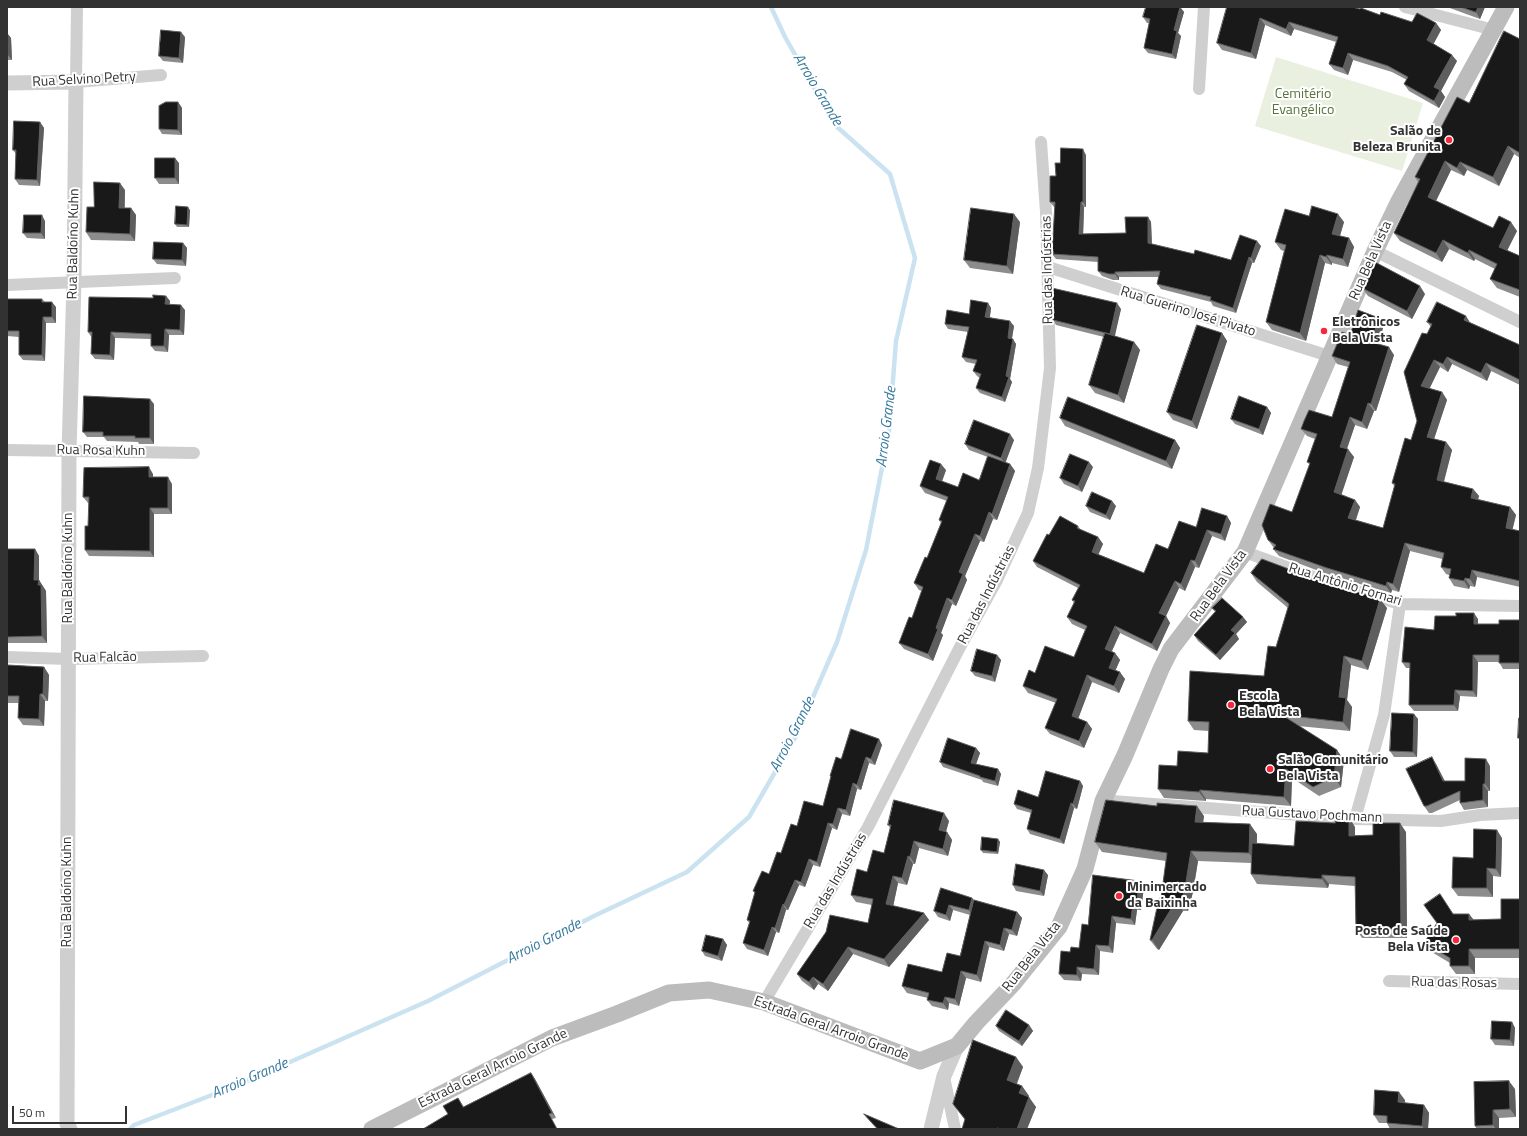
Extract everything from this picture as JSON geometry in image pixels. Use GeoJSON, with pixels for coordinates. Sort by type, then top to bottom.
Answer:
{"type":"FeatureCollection","features":[{"type":"Feature","properties":{"kind":"main road","name":"Rua Bela Vista"},"geometry":{"type":"LineString","coordinates":[[957,1046],[976,1023],[1014,984],[1058,927],[1084,868],[1103,801],[1125,755],[1160,669],[1172,649],[1245,552],[1375,251],[1399,201],[1506,7]]}},
{"type":"Feature","properties":{"kind":"main road","name":"Estrada Geral Arroio Grande"},"geometry":{"type":"LineString","coordinates":[[372,1129],[552,1038],[669,993],[709,990],[764,1002],[920,1061],[957,1046]]}},
{"type":"Feature","properties":{"kind":"street","name":"Rua Baldoíno Kuhn"},"geometry":{"type":"LineString","coordinates":[[70,1129],[67,1124],[69,451],[74,282],[77,7]]}},
{"type":"Feature","properties":{"kind":"street"},"geometry":{"type":"LineString","coordinates":[[1200,89],[1204,7]]}},
{"type":"Feature","properties":{"kind":"street"},"geometry":{"type":"LineString","coordinates":[[1405,7],[1494,30]]}},
{"type":"Feature","properties":{"kind":"street","name":"Rua Selvino Petry"},"geometry":{"type":"LineString","coordinates":[[7,83],[76,82],[161,75]]}},
{"type":"Feature","properties":{"kind":"street","name":"Rua das Indústrias"},"geometry":{"type":"LineString","coordinates":[[764,1002],[868,827],[949,669],[997,580],[1028,513],[1038,468],[1050,368],[1046,212],[1041,142]]}},
{"type":"Feature","properties":{"kind":"street"},"geometry":{"type":"LineString","coordinates":[[1375,251],[1520,322]]}},
{"type":"Feature","properties":{"kind":"street","name":"Rua Guerino José Pivato"},"geometry":{"type":"LineString","coordinates":[[1048,267],[1329,356]]}},
{"type":"Feature","properties":{"kind":"street"},"geometry":{"type":"LineString","coordinates":[[7,285],[175,278]]}},
{"type":"Feature","properties":{"kind":"street","name":"Rua Rosa Kuhn"},"geometry":{"type":"LineString","coordinates":[[7,450],[194,453]]}},
{"type":"Feature","properties":{"kind":"street","name":"Rua Antônio Fornari"},"geometry":{"type":"LineString","coordinates":[[1245,552],[1330,583],[1400,604],[1520,606]]}},
{"type":"Feature","properties":{"kind":"street"},"geometry":{"type":"LineString","coordinates":[[1355,819],[1384,715],[1400,604]]}},
{"type":"Feature","properties":{"kind":"street","name":"Rua Falcão"},"geometry":{"type":"LineString","coordinates":[[7,656],[69,659],[203,656]]}},
{"type":"Feature","properties":{"kind":"street","name":"Rua Gustavo Pochmann"},"geometry":{"type":"LineString","coordinates":[[1103,801],[1355,819],[1440,821],[1480,815],[1520,813]]}},
{"type":"Feature","properties":{"kind":"street","name":"Rua das Rosas"},"geometry":{"type":"LineString","coordinates":[[1389,981],[1520,984]]}},
{"type":"Feature","properties":{"kind":"street","name":"Rua Bela Vista"},"geometry":{"type":"LineString","coordinates":[[931,1129],[944,1076],[957,1046]]}},
{"type":"Feature","properties":{"kind":"street"},"geometry":{"type":"LineString","coordinates":[[944,1076],[955,1129]]}},
{"type":"Feature","properties":{"kind":"green space","name":"Cemitério Evangélico"},"geometry":{"type":"Polygon","coordinates":[[[1276,57],[1423,103],[1402,171],[1255,126],[1276,57]]]}},
{"type":"Feature","properties":{"kind":"building"},"geometry":{"type":"Polygon","coordinates":[[[1146,7],[1180,7],[1174,30],[1177,31],[1172,54],[1144,48],[1150,19],[1143,17],[1146,7]]]}},
{"type":"Feature","properties":{"kind":"building"},"geometry":{"type":"Polygon","coordinates":[[[1227,7],[1352,7],[1361,8],[1380,15],[1381,12],[1412,22],[1417,13],[1436,23],[1427,40],[1452,55],[1434,87],[1440,90],[1434,101],[1404,84],[1408,77],[1388,66],[1348,53],[1343,68],[1329,64],[1338,37],[1289,22],[1286,29],[1260,18],[1251,53],[1217,43],[1227,7]]]}},
{"type":"Feature","properties":{"kind":"building"},"geometry":{"type":"Polygon","coordinates":[[[1461,7],[1478,7],[1476,12],[1461,7]]]}},
{"type":"Feature","properties":{"kind":"building"},"geometry":{"type":"Polygon","coordinates":[[[161,30],[181,32],[179,58],[159,56],[161,30]]]}},
{"type":"Feature","properties":{"kind":"building"},"geometry":{"type":"Polygon","coordinates":[[[1504,31],[1520,39],[1520,153],[1508,146],[1493,177],[1460,162],[1457,168],[1445,161],[1428,197],[1493,228],[1499,216],[1511,222],[1499,247],[1520,256],[1520,290],[1490,279],[1497,264],[1469,250],[1468,253],[1443,240],[1436,253],[1394,233],[1420,179],[1415,177],[1457,97],[1469,103],[1504,31]]]}},
{"type":"Feature","properties":{"kind":"building"},"geometry":{"type":"Polygon","coordinates":[[[166,102],[178,102],[178,130],[159,129],[159,106],[166,102]]]}},
{"type":"Feature","properties":{"kind":"building"},"geometry":{"type":"Polygon","coordinates":[[[14,121],[40,122],[37,180],[15,179],[16,150],[13,150],[14,121]]]}},
{"type":"Feature","properties":{"kind":"building"},"geometry":{"type":"Polygon","coordinates":[[[1061,148],[1083,149],[1083,202],[1081,202],[1079,234],[1126,233],[1125,217],[1148,217],[1148,243],[1194,254],[1195,250],[1231,260],[1240,235],[1257,241],[1251,258],[1249,257],[1233,308],[1210,300],[1211,297],[1157,284],[1160,271],[1115,272],[1115,274],[1109,274],[1098,271],[1098,257],[1052,254],[1055,202],[1050,202],[1050,176],[1056,176],[1055,163],[1060,163],[1061,148]]]}},
{"type":"Feature","properties":{"kind":"building"},"geometry":{"type":"Polygon","coordinates":[[[155,158],[175,158],[175,178],[155,178],[155,158]]]}},
{"type":"Feature","properties":{"kind":"building"},"geometry":{"type":"Polygon","coordinates":[[[94,182],[120,183],[119,208],[131,208],[130,234],[86,232],[87,207],[94,207],[94,182]]]}},
{"type":"Feature","properties":{"kind":"building"},"geometry":{"type":"Polygon","coordinates":[[[176,206],[188,207],[187,225],[175,224],[176,206]]]}},
{"type":"Feature","properties":{"kind":"building"},"geometry":{"type":"Polygon","coordinates":[[[1312,206],[1338,214],[1332,234],[1349,238],[1343,259],[1320,255],[1300,333],[1266,322],[1286,245],[1275,242],[1285,209],[1309,216],[1312,206]]]}},
{"type":"Feature","properties":{"kind":"building"},"geometry":{"type":"Polygon","coordinates":[[[971,208],[1014,214],[1007,266],[964,260],[971,208]]]}},
{"type":"Feature","properties":{"kind":"building"},"geometry":{"type":"Polygon","coordinates":[[[24,215],[42,215],[41,233],[23,233],[24,215]]]}},
{"type":"Feature","properties":{"kind":"building"},"geometry":{"type":"Polygon","coordinates":[[[154,242],[183,243],[182,260],[153,259],[154,242]]]}},
{"type":"Feature","properties":{"kind":"building"},"geometry":{"type":"Polygon","coordinates":[[[1375,262],[1420,286],[1407,311],[1362,288],[1375,262]]]}},
{"type":"Feature","properties":{"kind":"building"},"geometry":{"type":"Polygon","coordinates":[[[1052,288],[1117,303],[1110,334],[1053,320],[1052,288]]]}},
{"type":"Feature","properties":{"kind":"building"},"geometry":{"type":"Polygon","coordinates":[[[153,295],[166,296],[165,304],[181,305],[180,330],[165,329],[164,346],[151,346],[151,334],[111,332],[110,355],[91,354],[92,332],[88,332],[89,297],[153,298],[153,295]]]}},
{"type":"Feature","properties":{"kind":"building"},"geometry":{"type":"Polygon","coordinates":[[[7,299],[42,299],[42,302],[52,302],[52,317],[43,317],[42,355],[19,355],[19,331],[7,331],[7,299]]]}},
{"type":"Feature","properties":{"kind":"building"},"geometry":{"type":"Polygon","coordinates":[[[971,300],[988,303],[985,317],[1010,321],[1008,338],[1013,339],[1006,376],[1009,377],[1002,397],[976,388],[981,374],[973,371],[977,360],[962,357],[969,327],[945,324],[947,310],[969,314],[971,300]]]}},
{"type":"Feature","properties":{"kind":"building"},"geometry":{"type":"Polygon","coordinates":[[[1437,302],[1466,316],[1464,320],[1520,345],[1520,380],[1486,363],[1481,373],[1447,357],[1443,364],[1434,360],[1421,386],[1442,392],[1427,437],[1446,442],[1437,480],[1473,489],[1471,498],[1510,507],[1506,528],[1520,531],[1520,581],[1472,570],[1470,579],[1465,578],[1464,581],[1449,578],[1451,569],[1441,567],[1444,553],[1405,543],[1393,584],[1387,582],[1386,586],[1327,568],[1273,549],[1276,545],[1268,540],[1262,525],[1270,504],[1292,512],[1310,463],[1307,462],[1317,434],[1301,429],[1309,410],[1332,417],[1350,362],[1332,356],[1342,332],[1350,335],[1358,310],[1379,318],[1371,342],[1389,347],[1371,404],[1368,403],[1362,422],[1350,417],[1340,447],[1348,449],[1334,492],[1355,500],[1348,518],[1383,528],[1395,484],[1392,483],[1405,438],[1411,440],[1417,421],[1404,372],[1422,333],[1427,334],[1432,324],[1427,322],[1437,302]]]}},
{"type":"Feature","properties":{"kind":"building"},"geometry":{"type":"Polygon","coordinates":[[[1197,325],[1222,333],[1192,421],[1167,412],[1197,325]]]}},
{"type":"Feature","properties":{"kind":"building"},"geometry":{"type":"Polygon","coordinates":[[[1105,333],[1134,342],[1118,395],[1089,385],[1105,333]]]}},
{"type":"Feature","properties":{"kind":"building"},"geometry":{"type":"Polygon","coordinates":[[[84,396],[150,399],[150,438],[135,438],[135,436],[103,436],[103,432],[83,432],[84,396]]]}},
{"type":"Feature","properties":{"kind":"building"},"geometry":{"type":"Polygon","coordinates":[[[1239,396],[1267,407],[1259,429],[1231,419],[1239,396]]]}},
{"type":"Feature","properties":{"kind":"building"},"geometry":{"type":"Polygon","coordinates":[[[1068,397],[1175,440],[1166,461],[1060,418],[1068,397]]]}},
{"type":"Feature","properties":{"kind":"building"},"geometry":{"type":"Polygon","coordinates":[[[974,420],[1010,434],[1001,458],[965,444],[974,420]]]}},
{"type":"Feature","properties":{"kind":"building"},"geometry":{"type":"Polygon","coordinates":[[[1070,454],[1089,462],[1078,486],[1060,478],[1070,454]]]}},
{"type":"Feature","properties":{"kind":"building"},"geometry":{"type":"Polygon","coordinates":[[[988,456],[1010,464],[992,514],[989,512],[980,536],[975,534],[959,572],[963,574],[952,600],[947,598],[936,628],[938,629],[928,654],[899,643],[909,617],[912,618],[923,587],[914,583],[925,557],[927,558],[942,521],[939,520],[948,497],[920,486],[930,460],[941,464],[936,479],[958,487],[963,473],[979,480],[988,456]]]}},
{"type":"Feature","properties":{"kind":"building"},"geometry":{"type":"Polygon","coordinates":[[[149,467],[149,477],[168,477],[168,508],[150,508],[150,551],[85,550],[85,526],[88,526],[89,497],[83,497],[84,468],[149,467]]]}},
{"type":"Feature","properties":{"kind":"building"},"geometry":{"type":"Polygon","coordinates":[[[1092,492],[1112,501],[1106,515],[1086,506],[1092,492]]]}},
{"type":"Feature","properties":{"kind":"building"},"geometry":{"type":"Polygon","coordinates":[[[1202,508],[1227,516],[1221,534],[1207,530],[1195,561],[1191,560],[1181,584],[1175,581],[1159,613],[1166,616],[1152,644],[1115,626],[1105,649],[1115,653],[1109,668],[1120,672],[1114,686],[1087,675],[1072,716],[1087,722],[1079,741],[1045,728],[1057,699],[1023,686],[1029,670],[1035,673],[1045,646],[1074,657],[1087,626],[1067,617],[1075,601],[1072,600],[1080,585],[1033,561],[1047,534],[1049,535],[1060,516],[1078,526],[1077,528],[1098,537],[1092,552],[1144,573],[1156,544],[1168,549],[1179,521],[1196,527],[1202,508]]]}},
{"type":"Feature","properties":{"kind":"building"},"geometry":{"type":"Polygon","coordinates":[[[7,549],[35,549],[34,580],[39,580],[38,585],[41,585],[42,636],[7,637],[7,549]]]}},
{"type":"Feature","properties":{"kind":"building"},"geometry":{"type":"Polygon","coordinates":[[[1262,559],[1321,581],[1380,599],[1362,661],[1344,656],[1339,697],[1346,698],[1343,722],[1282,715],[1337,750],[1334,777],[1313,787],[1286,769],[1284,797],[1200,790],[1199,792],[1158,789],[1159,765],[1177,766],[1178,751],[1208,753],[1209,722],[1188,721],[1190,671],[1264,676],[1268,646],[1276,647],[1289,604],[1251,573],[1262,559]]]}},
{"type":"Feature","properties":{"kind":"building"},"geometry":{"type":"Polygon","coordinates":[[[1222,598],[1243,617],[1231,630],[1235,633],[1216,655],[1194,635],[1216,611],[1212,608],[1222,598]]]}},
{"type":"Feature","properties":{"kind":"building"},"geometry":{"type":"Polygon","coordinates":[[[1456,613],[1474,613],[1474,624],[1499,624],[1499,620],[1520,620],[1520,663],[1499,663],[1499,655],[1473,655],[1473,691],[1455,690],[1454,705],[1409,705],[1410,663],[1402,662],[1405,627],[1434,630],[1435,616],[1456,616],[1456,613]]]}},
{"type":"Feature","properties":{"kind":"building"},"geometry":{"type":"Polygon","coordinates":[[[977,649],[997,655],[992,676],[971,671],[977,649]]]}},
{"type":"Feature","properties":{"kind":"building"},"geometry":{"type":"Polygon","coordinates":[[[7,665],[44,667],[43,694],[40,694],[39,719],[18,718],[19,696],[7,696],[7,665]]]}},
{"type":"Feature","properties":{"kind":"building"},"geometry":{"type":"Polygon","coordinates":[[[1392,713],[1414,714],[1413,752],[1390,751],[1392,713]]]}},
{"type":"Feature","properties":{"kind":"building"},"geometry":{"type":"Polygon","coordinates":[[[1519,718],[1520,738],[1518,738],[1519,718]]]}},
{"type":"Feature","properties":{"kind":"building"},"geometry":{"type":"Polygon","coordinates":[[[851,729],[879,739],[871,759],[866,757],[857,785],[853,783],[846,810],[838,808],[833,824],[828,823],[817,862],[809,859],[801,882],[795,880],[784,905],[783,904],[775,928],[772,927],[764,950],[743,943],[750,921],[747,920],[755,892],[753,891],[762,871],[769,874],[777,852],[781,853],[791,824],[797,826],[804,801],[823,806],[836,757],[841,759],[851,729]]]}},
{"type":"Feature","properties":{"kind":"building"},"geometry":{"type":"Polygon","coordinates":[[[948,738],[976,748],[971,763],[998,769],[995,781],[940,762],[948,738]]]}},
{"type":"Feature","properties":{"kind":"building"},"geometry":{"type":"Polygon","coordinates":[[[1432,757],[1443,781],[1465,781],[1465,758],[1486,759],[1483,800],[1460,803],[1460,791],[1424,806],[1406,769],[1432,757]]]}},
{"type":"Feature","properties":{"kind":"building"},"geometry":{"type":"Polygon","coordinates":[[[1046,771],[1080,781],[1073,804],[1071,803],[1060,839],[1027,829],[1032,810],[1014,804],[1018,790],[1038,797],[1046,771]]]}},
{"type":"Feature","properties":{"kind":"building"},"geometry":{"type":"Polygon","coordinates":[[[894,800],[944,813],[939,830],[947,832],[943,849],[914,841],[902,878],[893,876],[886,904],[924,913],[884,959],[848,947],[823,984],[813,977],[809,982],[797,974],[826,932],[830,915],[868,923],[873,899],[851,895],[857,869],[867,872],[873,850],[884,853],[891,825],[888,825],[894,800]]]}},
{"type":"Feature","properties":{"kind":"building"},"geometry":{"type":"Polygon","coordinates":[[[1106,800],[1157,806],[1157,803],[1197,806],[1195,822],[1250,824],[1249,853],[1191,851],[1182,901],[1176,901],[1152,940],[1150,940],[1159,898],[1161,898],[1167,853],[1095,842],[1106,800]]]}},
{"type":"Feature","properties":{"kind":"building"},"geometry":{"type":"Polygon","coordinates":[[[1335,816],[1349,817],[1349,836],[1373,835],[1373,823],[1400,823],[1401,929],[1356,929],[1355,877],[1322,875],[1322,879],[1251,874],[1252,843],[1294,846],[1296,821],[1335,823],[1335,816]]]}},
{"type":"Feature","properties":{"kind":"building"},"geometry":{"type":"Polygon","coordinates":[[[1474,829],[1497,830],[1496,869],[1487,868],[1487,888],[1452,888],[1453,857],[1473,858],[1474,829]]]}},
{"type":"Feature","properties":{"kind":"building"},"geometry":{"type":"Polygon","coordinates":[[[982,837],[998,839],[997,852],[981,850],[982,837]]]}},
{"type":"Feature","properties":{"kind":"building"},"geometry":{"type":"Polygon","coordinates":[[[1016,864],[1044,870],[1040,891],[1013,885],[1016,864]]]}},
{"type":"Feature","properties":{"kind":"building"},"geometry":{"type":"Polygon","coordinates":[[[1093,875],[1139,881],[1137,904],[1133,903],[1131,919],[1112,916],[1109,946],[1096,945],[1094,969],[1077,967],[1077,975],[1059,974],[1061,951],[1070,952],[1071,947],[1079,948],[1082,924],[1088,925],[1093,875]]]}},
{"type":"Feature","properties":{"kind":"building"},"geometry":{"type":"Polygon","coordinates":[[[941,888],[972,898],[969,910],[949,905],[946,915],[934,911],[941,888]]]}},
{"type":"Feature","properties":{"kind":"building"},"geometry":{"type":"Polygon","coordinates":[[[1440,894],[1453,914],[1469,914],[1469,920],[1501,919],[1501,899],[1520,899],[1520,949],[1469,949],[1469,966],[1450,966],[1450,958],[1424,943],[1437,923],[1424,905],[1440,894]]]}},
{"type":"Feature","properties":{"kind":"building"},"geometry":{"type":"Polygon","coordinates":[[[974,900],[1017,912],[1012,930],[1004,928],[1000,945],[985,941],[977,975],[961,971],[955,999],[945,997],[943,1003],[927,1000],[929,993],[902,986],[908,964],[942,972],[947,953],[960,956],[974,900]]]}},
{"type":"Feature","properties":{"kind":"building"},"geometry":{"type":"Polygon","coordinates":[[[706,935],[723,939],[718,956],[702,951],[706,935]]]}},
{"type":"Feature","properties":{"kind":"building"},"geometry":{"type":"Polygon","coordinates":[[[1006,1010],[1029,1025],[1019,1041],[996,1026],[1006,1010]]]}},
{"type":"Feature","properties":{"kind":"building"},"geometry":{"type":"Polygon","coordinates":[[[1492,1021],[1512,1022],[1510,1040],[1491,1039],[1492,1021]]]}},
{"type":"Feature","properties":{"kind":"building"},"geometry":{"type":"Polygon","coordinates":[[[973,1040],[1016,1057],[1007,1080],[1022,1086],[1019,1093],[1029,1097],[1017,1129],[962,1129],[965,1119],[953,1104],[973,1040]]]}},
{"type":"Feature","properties":{"kind":"building"},"geometry":{"type":"Polygon","coordinates":[[[531,1073],[552,1113],[549,1114],[557,1129],[423,1129],[448,1114],[443,1106],[458,1098],[463,1107],[531,1073]]]}},
{"type":"Feature","properties":{"kind":"building"},"geometry":{"type":"Polygon","coordinates":[[[1509,1081],[1510,1109],[1493,1110],[1493,1125],[1475,1126],[1474,1082],[1509,1081]]]}},
{"type":"Feature","properties":{"kind":"building"},"geometry":{"type":"Polygon","coordinates":[[[1375,1090],[1399,1092],[1398,1102],[1424,1105],[1422,1126],[1387,1123],[1387,1116],[1374,1115],[1375,1090]]]}},
{"type":"Feature","properties":{"kind":"building"},"geometry":{"type":"Polygon","coordinates":[[[864,1114],[899,1129],[878,1129],[864,1114]]]}},
{"type":"Feature","properties":{"kind":"waterway","name":"Arroio Grande"},"geometry":{"type":"LineString","coordinates":[[130,1129],[134,1125],[238,1085],[428,1001],[594,916],[687,872],[749,817],[796,736],[837,642],[866,550],[889,432],[896,341],[915,258],[890,174],[836,126],[785,37],[771,7]]}},
{"type":"Feature","properties":{"kind":"place","name":"Salão de Beleza Brunita"},"geometry":{"type":"Point","coordinates":[1449,140]}},
{"type":"Feature","properties":{"kind":"place","name":"Eletrônicos Bela Vista"},"geometry":{"type":"Point","coordinates":[1324,331]}},
{"type":"Feature","properties":{"kind":"place","name":"Escola Bela Vista"},"geometry":{"type":"Point","coordinates":[1231,705]}},
{"type":"Feature","properties":{"kind":"place","name":"Salão Comunitário Bela Vista"},"geometry":{"type":"Point","coordinates":[1270,769]}},
{"type":"Feature","properties":{"kind":"place","name":"Minimercado da Baixinha"},"geometry":{"type":"Point","coordinates":[1119,896]}},
{"type":"Feature","properties":{"kind":"place","name":"Posto de Saúde Bela Vista"},"geometry":{"type":"Point","coordinates":[1456,940]}}]}
